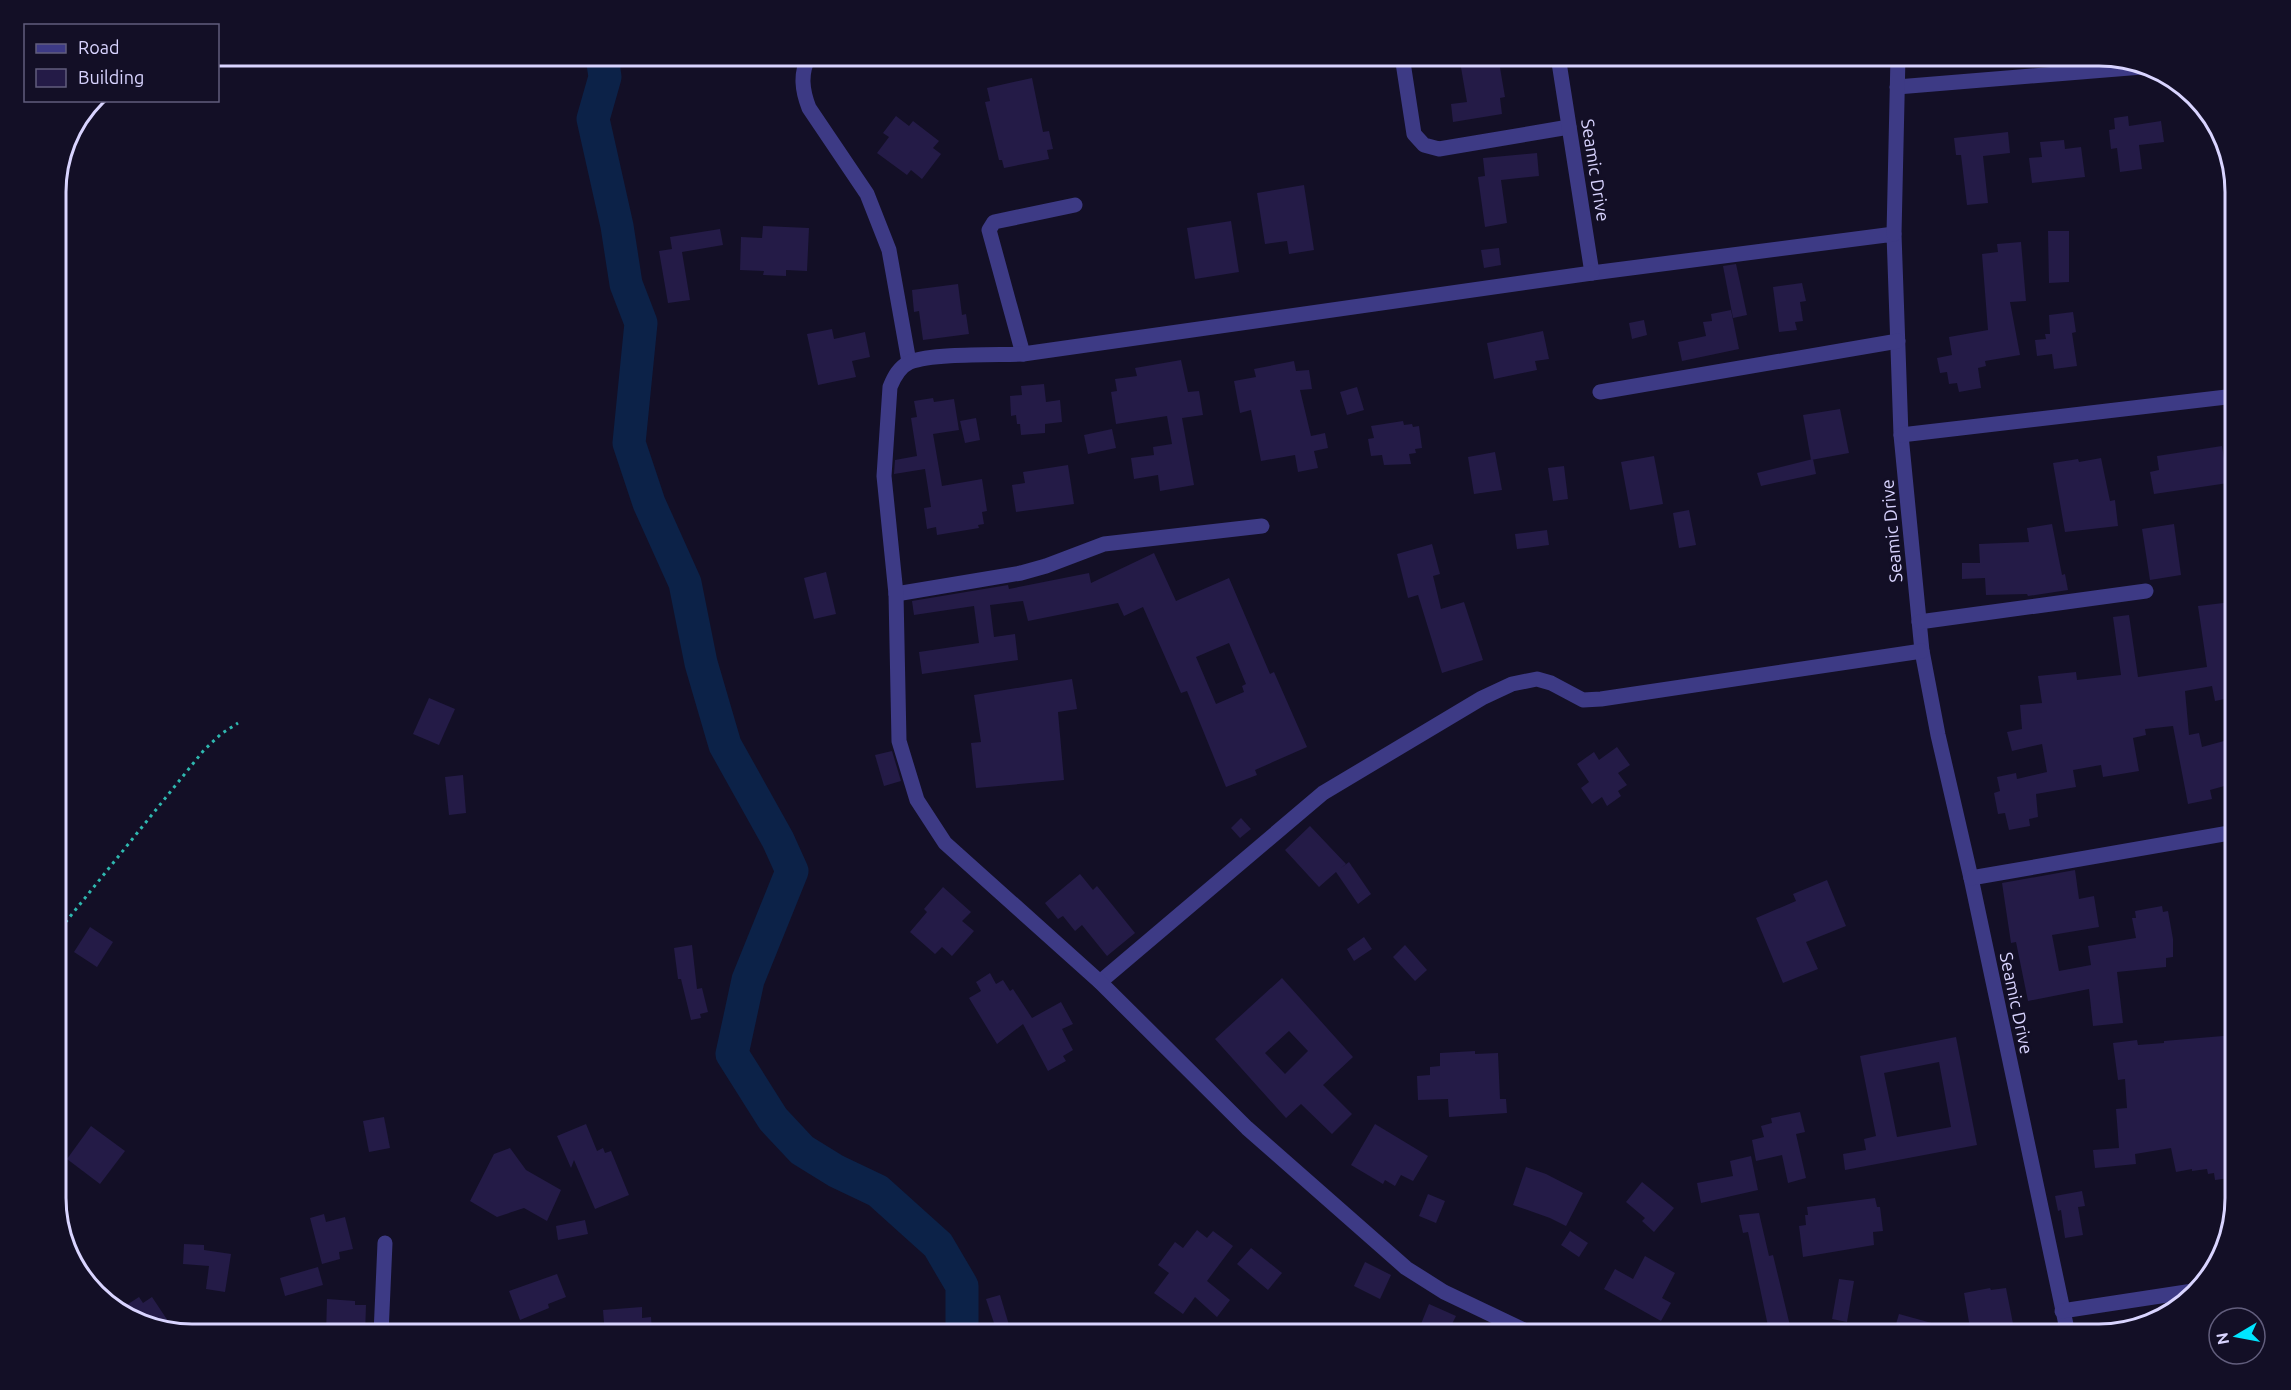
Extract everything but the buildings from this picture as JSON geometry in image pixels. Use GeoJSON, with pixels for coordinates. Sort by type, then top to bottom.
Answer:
{"type":"FeatureCollection","features":[{"type":"Feature","properties":{"kind":"street"},"geometry":{"type":"LineString","coordinates":[[805,66],[802,79],[809,108],[867,194],[889,250],[909,362]]}},
{"type":"Feature","properties":{"kind":"street"},"geometry":{"type":"LineString","coordinates":[[1404,66],[1414,134],[1424,145],[1439,149],[1569,127]]}},
{"type":"Feature","properties":{"kind":"street","name":"Seamic Drive"},"geometry":{"type":"LineString","coordinates":[[1560,66],[1592,273]]}},
{"type":"Feature","properties":{"kind":"street","name":"Seamic Drive"},"geometry":{"type":"LineString","coordinates":[[1898,66],[1894,234],[1901,435],[1922,651],[1938,735],[1971,878],[2065,1324]]}},
{"type":"Feature","properties":{"kind":"street"},"geometry":{"type":"LineString","coordinates":[[1897,87],[2124,68]]}},
{"type":"Feature","properties":{"kind":"street"},"geometry":{"type":"LineString","coordinates":[[1023,354],[989,230],[994,222],[1075,205]]}},
{"type":"Feature","properties":{"kind":"street"},"geometry":{"type":"LineString","coordinates":[[1509,1324],[1444,1292],[1406,1268],[1247,1128],[1100,982],[945,843],[917,800],[899,741],[896,594],[884,477],[890,387],[894,376],[909,362],[937,357],[1023,354],[1592,273],[1894,234]]}},
{"type":"Feature","properties":{"kind":"street"},"geometry":{"type":"LineString","coordinates":[[1600,392],[1898,341]]}},
{"type":"Feature","properties":{"kind":"street"},"geometry":{"type":"LineString","coordinates":[[1901,435],[2225,397]]}},
{"type":"Feature","properties":{"kind":"street"},"geometry":{"type":"LineString","coordinates":[[896,594],[1021,573],[1104,544],[1262,526]]}},
{"type":"Feature","properties":{"kind":"street"},"geometry":{"type":"LineString","coordinates":[[1919,622],[2146,591]]}},
{"type":"Feature","properties":{"kind":"street"},"geometry":{"type":"LineString","coordinates":[[1100,982],[1323,793],[1451,715],[1512,684],[1537,679],[1551,683],[1582,699],[1601,699],[1922,651]]}},
{"type":"Feature","properties":{"kind":"street"},"geometry":{"type":"LineString","coordinates":[[1971,878],[2225,834]]}},
{"type":"Feature","properties":{"kind":"street"},"geometry":{"type":"LineString","coordinates":[[381,1324],[385,1243]]}},
{"type":"Feature","properties":{"kind":"street"},"geometry":{"type":"LineString","coordinates":[[2062,1311],[2182,1293]]}},
{"type":"Feature","properties":{"kind":"path"},"geometry":{"type":"LineString","coordinates":[[66,922],[204,750],[221,734],[238,723]]}},
{"type":"Feature","properties":{"kind":"waterway"},"geometry":{"type":"LineString","coordinates":[[603,66],[605,77],[593,119],[617,226],[626,284],[641,323],[629,443],[649,503],[685,583],[701,663],[725,745],[778,840],[792,871],[748,980],[732,1054],[773,1119],[802,1150],[836,1171],[878,1191],[938,1245],[962,1286],[962,1324]]}}]}
